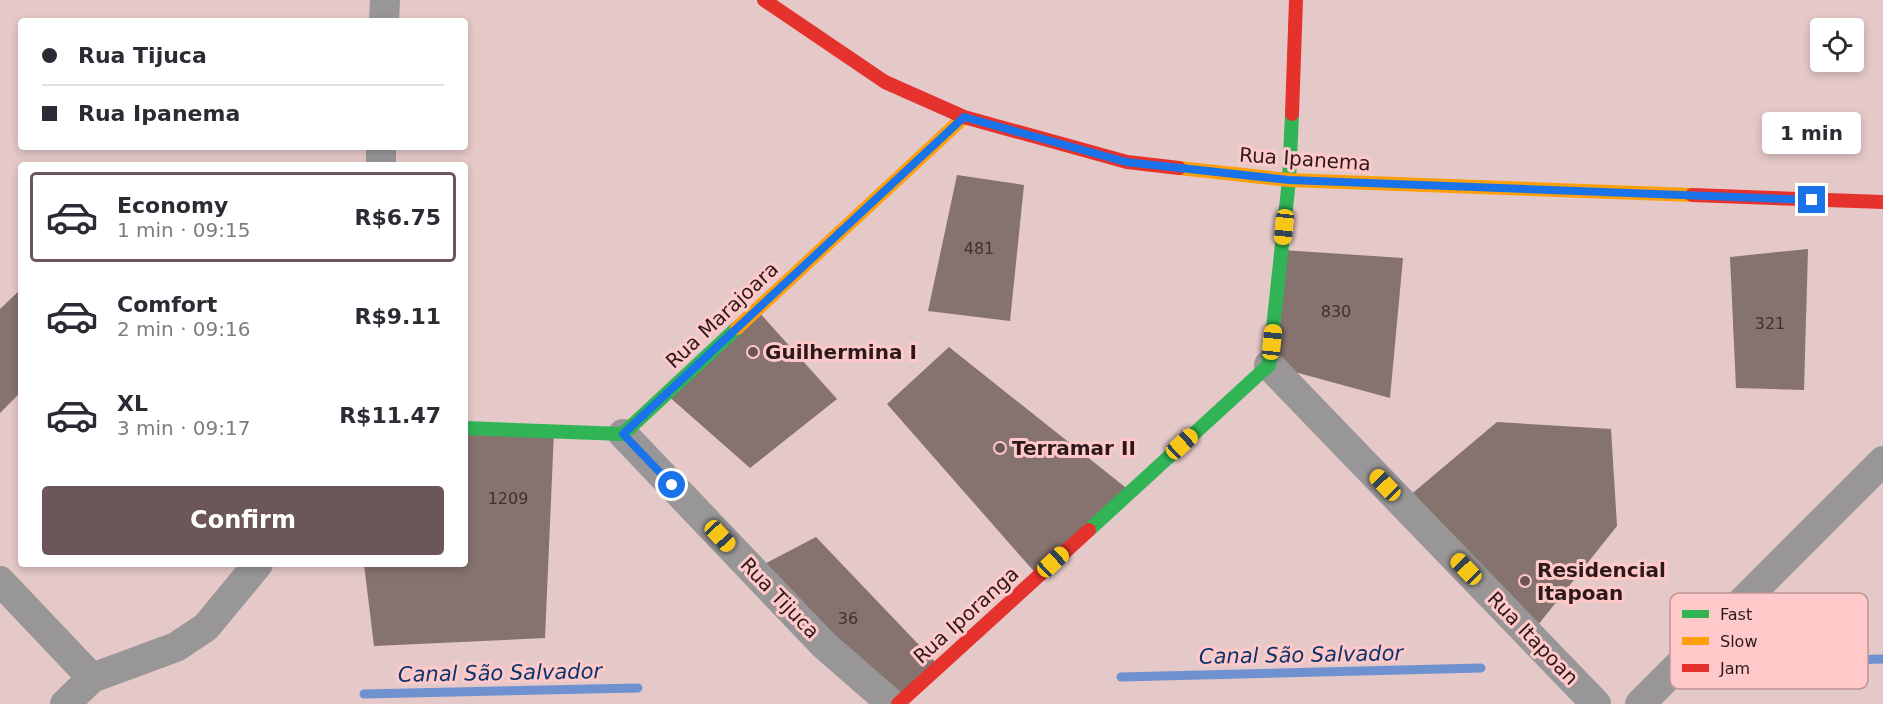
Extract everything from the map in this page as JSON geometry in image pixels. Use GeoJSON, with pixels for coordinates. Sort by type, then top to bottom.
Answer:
{"type":"FeatureCollection","features":[{"type":"Feature","properties":{"kind":"street"},"geometry":{"type":"LineString","coordinates":[[384,0],[384,18]]}},
{"type":"Feature","properties":{"kind":"street","name":"Rua Ipanema"},"geometry":{"type":"LineString","coordinates":[[764,0],[885,82],[964,117],[1126,162],[1289,180],[1883,202]]}},
{"type":"Feature","properties":{"kind":"street"},"geometry":{"type":"LineString","coordinates":[[1269,365],[1289,180],[1296,0]]}},
{"type":"Feature","properties":{"kind":"street","name":"Rua Marajoara"},"geometry":{"type":"LineString","coordinates":[[623,434],[964,117]]}},
{"type":"Feature","properties":{"kind":"street","name":"Rua Iporanga"},"geometry":{"type":"LineString","coordinates":[[898,704],[1269,365]]}},
{"type":"Feature","properties":{"kind":"street","name":"Rua Itapoan"},"geometry":{"type":"LineString","coordinates":[[1269,365],[1596,704]]}},
{"type":"Feature","properties":{"kind":"street"},"geometry":{"type":"LineString","coordinates":[[468,428],[623,434]]}},
{"type":"Feature","properties":{"kind":"street","name":"Rua Tijuca"},"geometry":{"type":"LineString","coordinates":[[623,434],[824,645],[892,704]]}},
{"type":"Feature","properties":{"kind":"street"},"geometry":{"type":"LineString","coordinates":[[1751,593],[1883,461]]}},
{"type":"Feature","properties":{"kind":"street"},"geometry":{"type":"LineString","coordinates":[[65,704],[92,678],[176,647],[206,627],[256,567]]}},
{"type":"Feature","properties":{"kind":"street"},"geometry":{"type":"LineString","coordinates":[[0,580],[92,678]]}},
{"type":"Feature","properties":{"kind":"street"},"geometry":{"type":"LineString","coordinates":[[1640,704],[1670,674]]}},
{"type":"Feature","properties":{"kind":"building"},"geometry":{"type":"Polygon","coordinates":[[[957,175],[1024,185],[1010,321],[928,311],[957,175]]]}},
{"type":"Feature","properties":{"kind":"building"},"geometry":{"type":"Polygon","coordinates":[[[1808,249],[1804,390],[1736,388],[1730,257],[1808,249]]]}},
{"type":"Feature","properties":{"kind":"building"},"geometry":{"type":"Polygon","coordinates":[[[1282,250],[1403,258],[1390,398],[1269,365],[1282,250]]]}},
{"type":"Feature","properties":{"kind":"building"},"geometry":{"type":"Polygon","coordinates":[[[18,292],[18,395],[0,413],[0,309],[18,292]]]}},
{"type":"Feature","properties":{"kind":"building","name":"Guilhermina I"},"geometry":{"type":"Polygon","coordinates":[[[757,310],[837,399],[750,468],[666,394],[757,310]]]}},
{"type":"Feature","properties":{"kind":"building","name":"Terramar II"},"geometry":{"type":"Polygon","coordinates":[[[949,347],[1130,491],[1038,576],[887,404],[949,347]]]}},
{"type":"Feature","properties":{"kind":"building","name":"Residencial Itapoan"},"geometry":{"type":"Polygon","coordinates":[[[1497,422],[1611,429],[1617,526],[1530,635],[1402,502],[1497,422]]]}},
{"type":"Feature","properties":{"kind":"building"},"geometry":{"type":"Polygon","coordinates":[[[468,428],[554,431],[545,638],[374,646],[364,567],[468,567],[468,428]]]}},
{"type":"Feature","properties":{"kind":"building"},"geometry":{"type":"Polygon","coordinates":[[[816,537],[939,666],[892,704],[753,570],[816,537]]]}},
{"type":"Feature","properties":{"kind":"waterway","name":"Canal São Salvador"},"geometry":{"type":"LineString","coordinates":[[1868,659],[1883,659]]}},
{"type":"Feature","properties":{"kind":"waterway","name":"Canal São Salvador"},"geometry":{"type":"LineString","coordinates":[[1121,677],[1481,668]]}},
{"type":"Feature","properties":{"kind":"waterway","name":"Canal São Salvador"},"geometry":{"type":"LineString","coordinates":[[364,694],[638,688]]}},
{"type":"Feature","properties":{"kind":"traffic: fast"},"geometry":{"type":"LineString","coordinates":[[1089,530],[1269,365],[1289,180],[1292,114]]}},
{"type":"Feature","properties":{"kind":"traffic: fast"},"geometry":{"type":"LineString","coordinates":[[468,428],[623,434],[737,328]]}},
{"type":"Feature","properties":{"kind":"traffic: slow"},"geometry":{"type":"LineString","coordinates":[[737,328],[964,117]]}},
{"type":"Feature","properties":{"kind":"traffic: slow"},"geometry":{"type":"LineString","coordinates":[[1179,168],[1289,180],[1692,195]]}},
{"type":"Feature","properties":{"kind":"traffic: jam"},"geometry":{"type":"LineString","coordinates":[[764,0],[885,82],[964,117],[1127,162],[1179,168]]}},
{"type":"Feature","properties":{"kind":"traffic: jam"},"geometry":{"type":"LineString","coordinates":[[1292,114],[1296,0]]}},
{"type":"Feature","properties":{"kind":"traffic: jam"},"geometry":{"type":"LineString","coordinates":[[1692,195],[1883,202]]}},
{"type":"Feature","properties":{"kind":"traffic: jam"},"geometry":{"type":"LineString","coordinates":[[898,704],[1089,530]]}},
{"type":"Feature","properties":{"kind":"place","name":"Guilhermina I"},"geometry":{"type":"Point","coordinates":[753,352]}},
{"type":"Feature","properties":{"kind":"place","name":"Terramar II"},"geometry":{"type":"Point","coordinates":[1000,448]}},
{"type":"Feature","properties":{"kind":"place","name":"Residencial Itapoan"},"geometry":{"type":"Point","coordinates":[1525,581]}},
{"type":"Feature","properties":{"kind":"route"},"geometry":{"type":"LineString","coordinates":[[672,485],[623,434],[964,117],[1126,162],[1289,180],[1812,200]]}}]}
